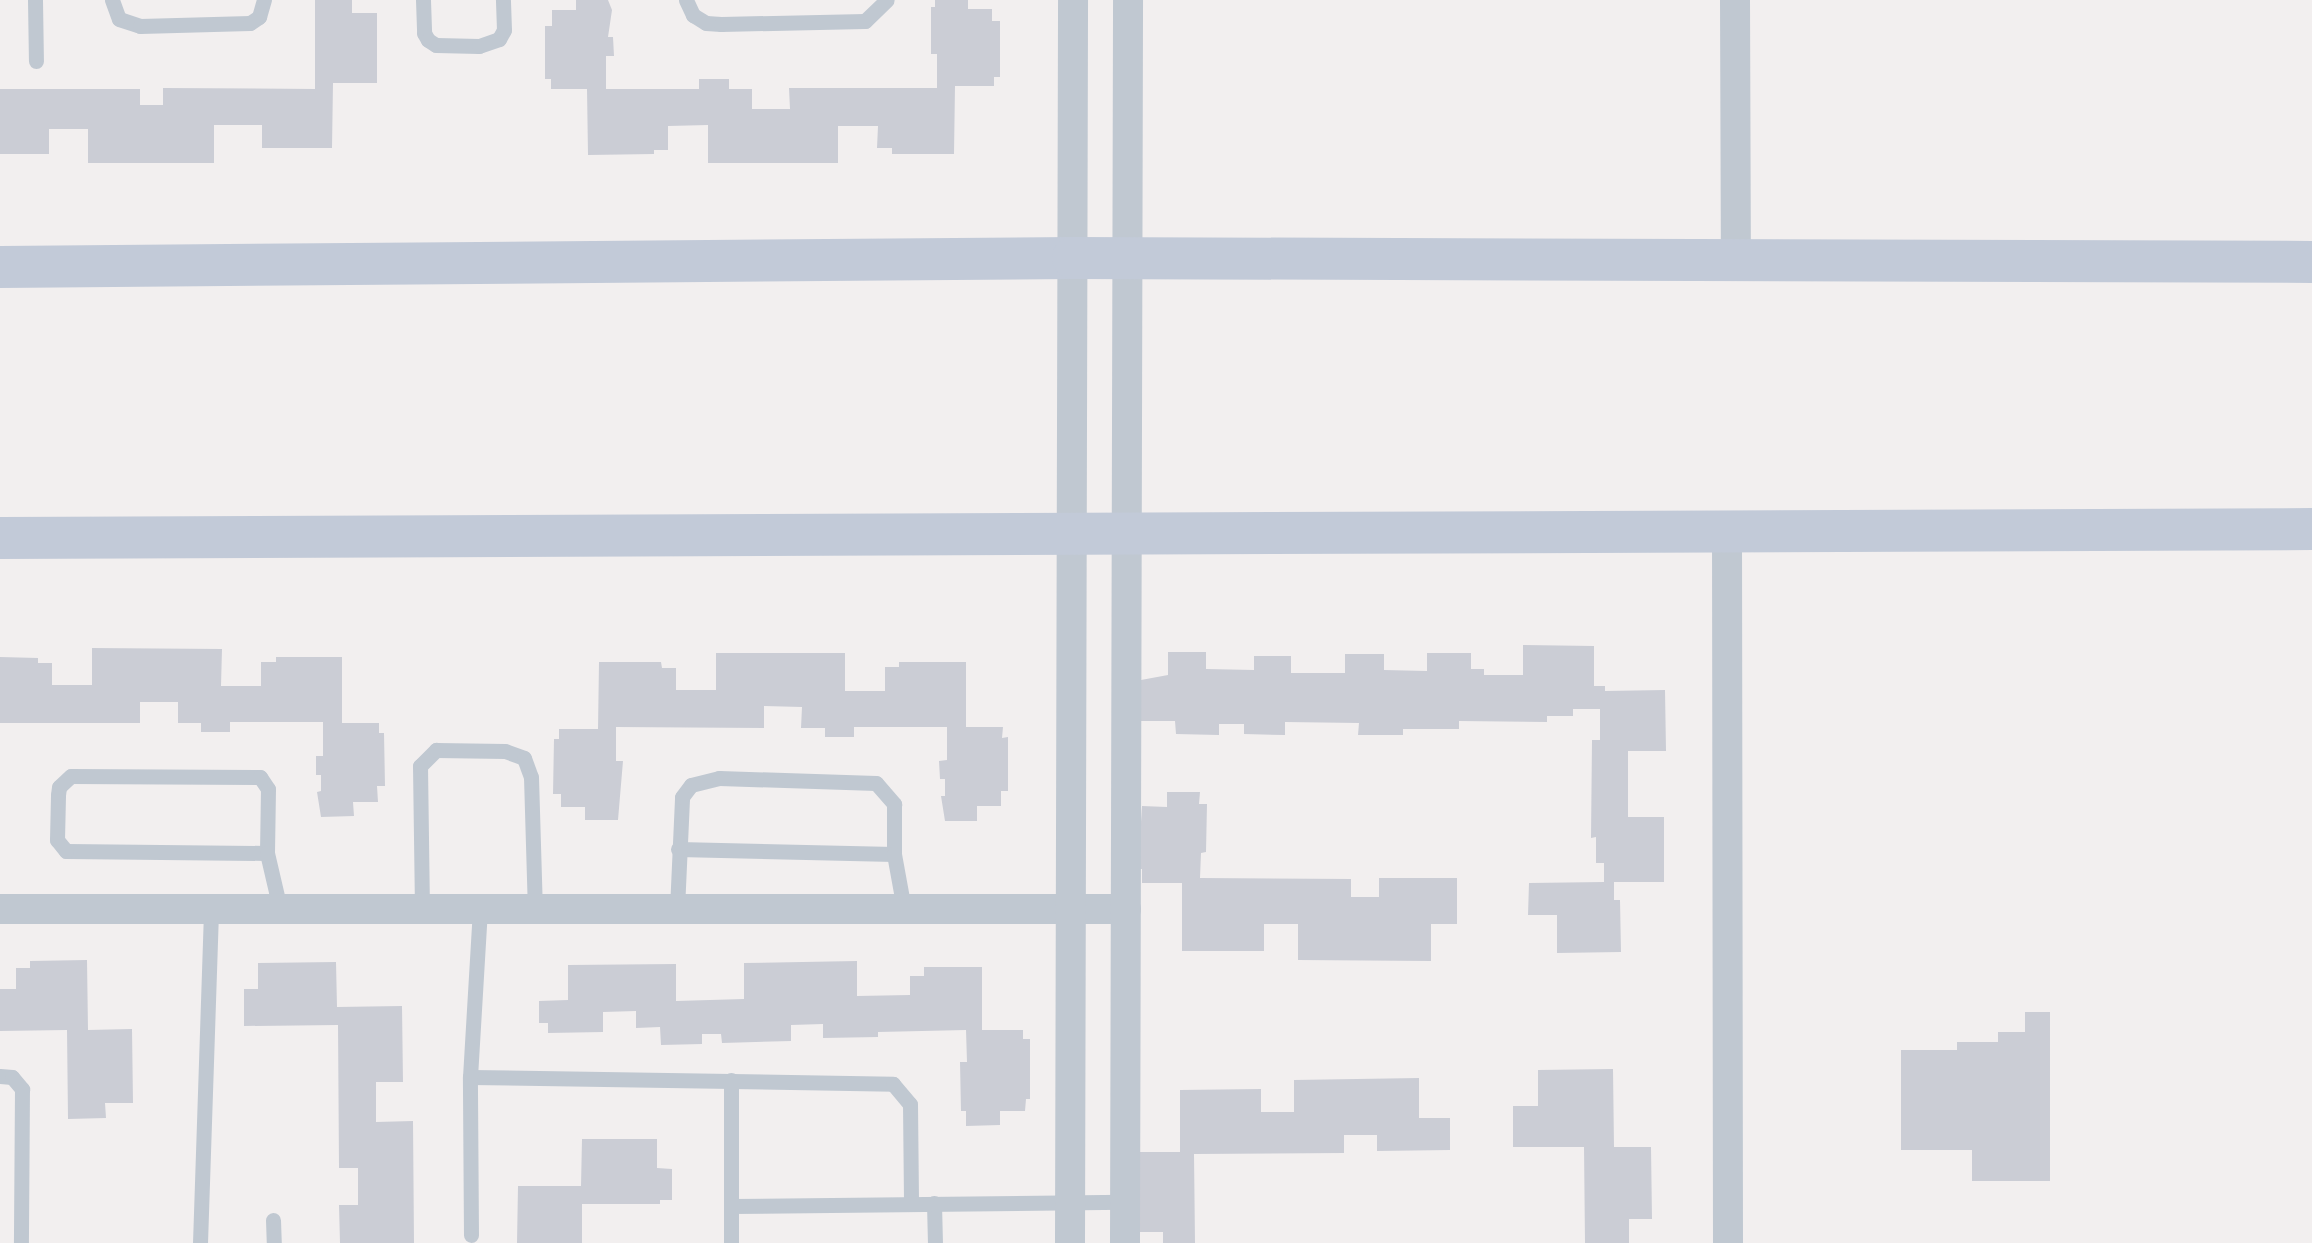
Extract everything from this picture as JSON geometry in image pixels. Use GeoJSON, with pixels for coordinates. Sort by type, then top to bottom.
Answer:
{"type":"FeatureCollection","features":[{"type":"Feature","properties":{"kind":"main road"},"geometry":{"type":"LineString","coordinates":[[0,267],[1073,258],[2312,262]]}},
{"type":"Feature","properties":{"kind":"main road"},"geometry":{"type":"LineString","coordinates":[[0,538],[2312,530]]}},
{"type":"Feature","properties":{"kind":"street"},"geometry":{"type":"LineString","coordinates":[[1070,1243],[1073,0]]}},
{"type":"Feature","properties":{"kind":"street"},"geometry":{"type":"LineString","coordinates":[[1125,1243],[1128,0]]}},
{"type":"Feature","properties":{"kind":"street"},"geometry":{"type":"LineString","coordinates":[[1735,0],[1736,258]]}},
{"type":"Feature","properties":{"kind":"street"},"geometry":{"type":"LineString","coordinates":[[1726,531],[1728,1243]]}},
{"type":"Feature","properties":{"kind":"street"},"geometry":{"type":"LineString","coordinates":[[0,908],[1126,909]]}},
{"type":"Feature","properties":{"kind":"lane"},"geometry":{"type":"LineString","coordinates":[[35,0],[36,61]]}},
{"type":"Feature","properties":{"kind":"lane"},"geometry":{"type":"LineString","coordinates":[[112,0],[118,19],[140,26],[250,23],[259,17],[264,0]]}},
{"type":"Feature","properties":{"kind":"lane"},"geometry":{"type":"LineString","coordinates":[[423,0],[428,40],[436,45],[479,46],[499,39],[504,30],[504,0]]}},
{"type":"Feature","properties":{"kind":"lane"},"geometry":{"type":"LineString","coordinates":[[686,0],[693,15],[706,23],[721,24],[865,21],[886,0]]}},
{"type":"Feature","properties":{"kind":"lane"},"geometry":{"type":"LineString","coordinates":[[422,909],[420,766],[436,750],[448,750],[515,752],[530,767],[535,909]]}},
{"type":"Feature","properties":{"kind":"lane"},"geometry":{"type":"LineString","coordinates":[[267,853],[66,851],[58,840],[59,787],[71,776],[79,775],[260,777],[268,789],[267,853],[280,909]]}},
{"type":"Feature","properties":{"kind":"lane"},"geometry":{"type":"LineString","coordinates":[[677,909],[682,797],[704,778],[863,780],[888,791],[894,804],[894,854],[904,909]]}},
{"type":"Feature","properties":{"kind":"lane"},"geometry":{"type":"LineString","coordinates":[[678,849],[894,854]]}},
{"type":"Feature","properties":{"kind":"lane"},"geometry":{"type":"LineString","coordinates":[[200,1243],[211,908]]}},
{"type":"Feature","properties":{"kind":"lane"},"geometry":{"type":"LineString","coordinates":[[471,1235],[470,1077],[480,909]]}},
{"type":"Feature","properties":{"kind":"lane"},"geometry":{"type":"LineString","coordinates":[[0,1076],[12,1077],[22,1089],[21,1243]]}},
{"type":"Feature","properties":{"kind":"lane"},"geometry":{"type":"LineString","coordinates":[[470,1077],[879,1082],[904,1092],[911,1118],[911,1203]]}},
{"type":"Feature","properties":{"kind":"lane"},"geometry":{"type":"LineString","coordinates":[[731,1080],[731,1243]]}},
{"type":"Feature","properties":{"kind":"lane"},"geometry":{"type":"LineString","coordinates":[[732,1206],[1125,1202]]}},
{"type":"Feature","properties":{"kind":"lane"},"geometry":{"type":"LineString","coordinates":[[934,1203],[935,1243]]}},
{"type":"Feature","properties":{"kind":"lane"},"geometry":{"type":"LineString","coordinates":[[273,1220],[274,1243]]}},
{"type":"Feature","properties":{"kind":"building"},"geometry":{"type":"Polygon","coordinates":[[[315,0],[352,0],[352,13],[377,13],[377,83],[333,83],[332,148],[262,148],[262,125],[214,125],[214,163],[88,163],[88,129],[49,129],[49,154],[0,154],[0,89],[140,89],[140,105],[163,105],[163,88],[315,89],[315,0]]]}},
{"type":"Feature","properties":{"kind":"building"},"geometry":{"type":"Polygon","coordinates":[[[576,0],[608,0],[612,10],[608,37],[613,37],[614,56],[606,56],[606,89],[699,89],[699,79],[729,79],[729,89],[752,89],[752,109],[790,109],[789,88],[937,88],[937,54],[931,54],[931,7],[935,7],[935,0],[968,0],[968,9],[992,9],[992,21],[1000,21],[1000,77],[994,77],[994,86],[955,86],[954,154],[892,154],[892,148],[877,148],[878,126],[838,126],[838,163],[708,163],[708,125],[668,126],[668,150],[654,150],[654,154],[588,155],[587,89],[551,89],[551,79],[545,79],[545,26],[552,26],[552,10],[576,10],[576,0]]]}},
{"type":"Feature","properties":{"kind":"building"},"geometry":{"type":"Polygon","coordinates":[[[1523,645],[1594,646],[1594,686],[1605,686],[1605,691],[1665,690],[1666,751],[1628,751],[1628,817],[1664,817],[1664,882],[1614,882],[1614,900],[1620,900],[1621,952],[1557,953],[1557,915],[1528,915],[1529,883],[1604,882],[1604,863],[1596,863],[1596,837],[1591,838],[1592,740],[1600,740],[1600,709],[1573,709],[1573,716],[1547,716],[1547,722],[1459,721],[1459,729],[1403,729],[1403,735],[1358,735],[1359,723],[1285,722],[1285,735],[1244,734],[1244,724],[1219,724],[1219,735],[1176,734],[1175,721],[1140,721],[1141,680],[1168,675],[1168,652],[1206,652],[1206,669],[1254,670],[1254,656],[1291,656],[1291,673],[1345,673],[1345,654],[1384,654],[1384,670],[1427,671],[1427,653],[1471,653],[1471,669],[1484,669],[1484,675],[1523,675],[1523,645]]]}},
{"type":"Feature","properties":{"kind":"building"},"geometry":{"type":"Polygon","coordinates":[[[92,648],[222,649],[221,686],[261,686],[261,662],[276,662],[276,657],[342,657],[342,723],[379,723],[379,733],[384,733],[385,786],[377,786],[378,802],[353,802],[354,816],[321,817],[317,792],[321,791],[321,775],[316,775],[316,756],[323,756],[323,722],[230,722],[230,732],[201,732],[201,723],[178,723],[178,702],[140,702],[140,723],[0,723],[0,657],[38,658],[38,663],[52,663],[52,685],[92,685],[92,648]]]}},
{"type":"Feature","properties":{"kind":"building"},"geometry":{"type":"Polygon","coordinates":[[[716,653],[845,653],[845,691],[885,691],[885,667],[899,667],[899,662],[966,662],[966,727],[1003,727],[1002,738],[1008,737],[1008,791],[1001,791],[1001,806],[977,806],[977,821],[945,821],[941,796],[945,796],[945,779],[940,779],[939,761],[947,760],[947,727],[854,727],[854,737],[825,737],[825,728],[801,728],[802,707],[764,706],[764,728],[616,727],[616,761],[623,761],[618,820],[585,820],[585,807],[561,807],[561,794],[553,794],[554,739],[559,739],[559,729],[598,729],[599,662],[661,662],[662,668],[676,668],[676,690],[716,690],[716,653]]]}},
{"type":"Feature","properties":{"kind":"building"},"geometry":{"type":"Polygon","coordinates":[[[1167,792],[1200,792],[1199,804],[1207,804],[1206,852],[1201,853],[1200,878],[1351,879],[1351,897],[1379,897],[1379,878],[1457,878],[1457,924],[1431,924],[1431,961],[1298,960],[1298,924],[1264,924],[1264,951],[1182,951],[1182,883],[1142,883],[1142,869],[1138,869],[1142,806],[1167,807],[1167,792]]]}},
{"type":"Feature","properties":{"kind":"building"},"geometry":{"type":"Polygon","coordinates":[[[87,960],[88,1030],[132,1029],[133,1103],[105,1103],[106,1118],[68,1119],[67,1030],[0,1031],[0,989],[16,989],[16,968],[30,968],[30,961],[87,960]]]}},
{"type":"Feature","properties":{"kind":"building"},"geometry":{"type":"Polygon","coordinates":[[[857,961],[857,996],[910,995],[910,976],[924,976],[924,967],[982,967],[982,1030],[1023,1030],[1023,1039],[1030,1039],[1030,1099],[1026,1099],[1025,1111],[1000,1111],[1000,1125],[966,1126],[966,1111],[961,1111],[960,1062],[967,1062],[966,1030],[823,1038],[823,1024],[791,1025],[791,1041],[722,1043],[721,1034],[702,1034],[702,1044],[661,1045],[660,1027],[636,1028],[636,1011],[603,1012],[603,1032],[548,1033],[548,1023],[539,1023],[539,1001],[568,1000],[568,965],[676,964],[676,1001],[744,999],[744,963],[857,961]]]}},
{"type":"Feature","properties":{"kind":"building"},"geometry":{"type":"Polygon","coordinates":[[[336,962],[337,1007],[402,1006],[403,1082],[376,1082],[376,1122],[413,1121],[414,1243],[340,1243],[339,1205],[358,1205],[358,1168],[339,1168],[338,1025],[244,1026],[244,989],[258,989],[258,963],[336,962]]]}},
{"type":"Feature","properties":{"kind":"building"},"geometry":{"type":"Polygon","coordinates":[[[2025,1012],[2050,1012],[2050,1181],[1972,1181],[1972,1150],[1901,1150],[1901,1050],[1957,1050],[1957,1042],[1998,1042],[1998,1032],[2025,1032],[2025,1012]]]}},
{"type":"Feature","properties":{"kind":"building"},"geometry":{"type":"Polygon","coordinates":[[[1613,1069],[1614,1147],[1651,1147],[1652,1219],[1629,1219],[1629,1243],[1585,1243],[1584,1147],[1513,1147],[1513,1106],[1538,1106],[1538,1070],[1613,1069]]]}},
{"type":"Feature","properties":{"kind":"building"},"geometry":{"type":"Polygon","coordinates":[[[1419,1078],[1419,1118],[1450,1118],[1450,1150],[1377,1151],[1377,1135],[1344,1135],[1344,1153],[1194,1154],[1195,1243],[1163,1243],[1163,1232],[1138,1232],[1137,1152],[1180,1152],[1180,1090],[1261,1089],[1261,1112],[1294,1112],[1294,1080],[1419,1078]]]}},
{"type":"Feature","properties":{"kind":"building"},"geometry":{"type":"Polygon","coordinates":[[[582,1139],[657,1139],[657,1168],[672,1169],[672,1200],[660,1200],[660,1204],[582,1204],[582,1243],[517,1243],[518,1186],[581,1186],[582,1139]]]}}]}
